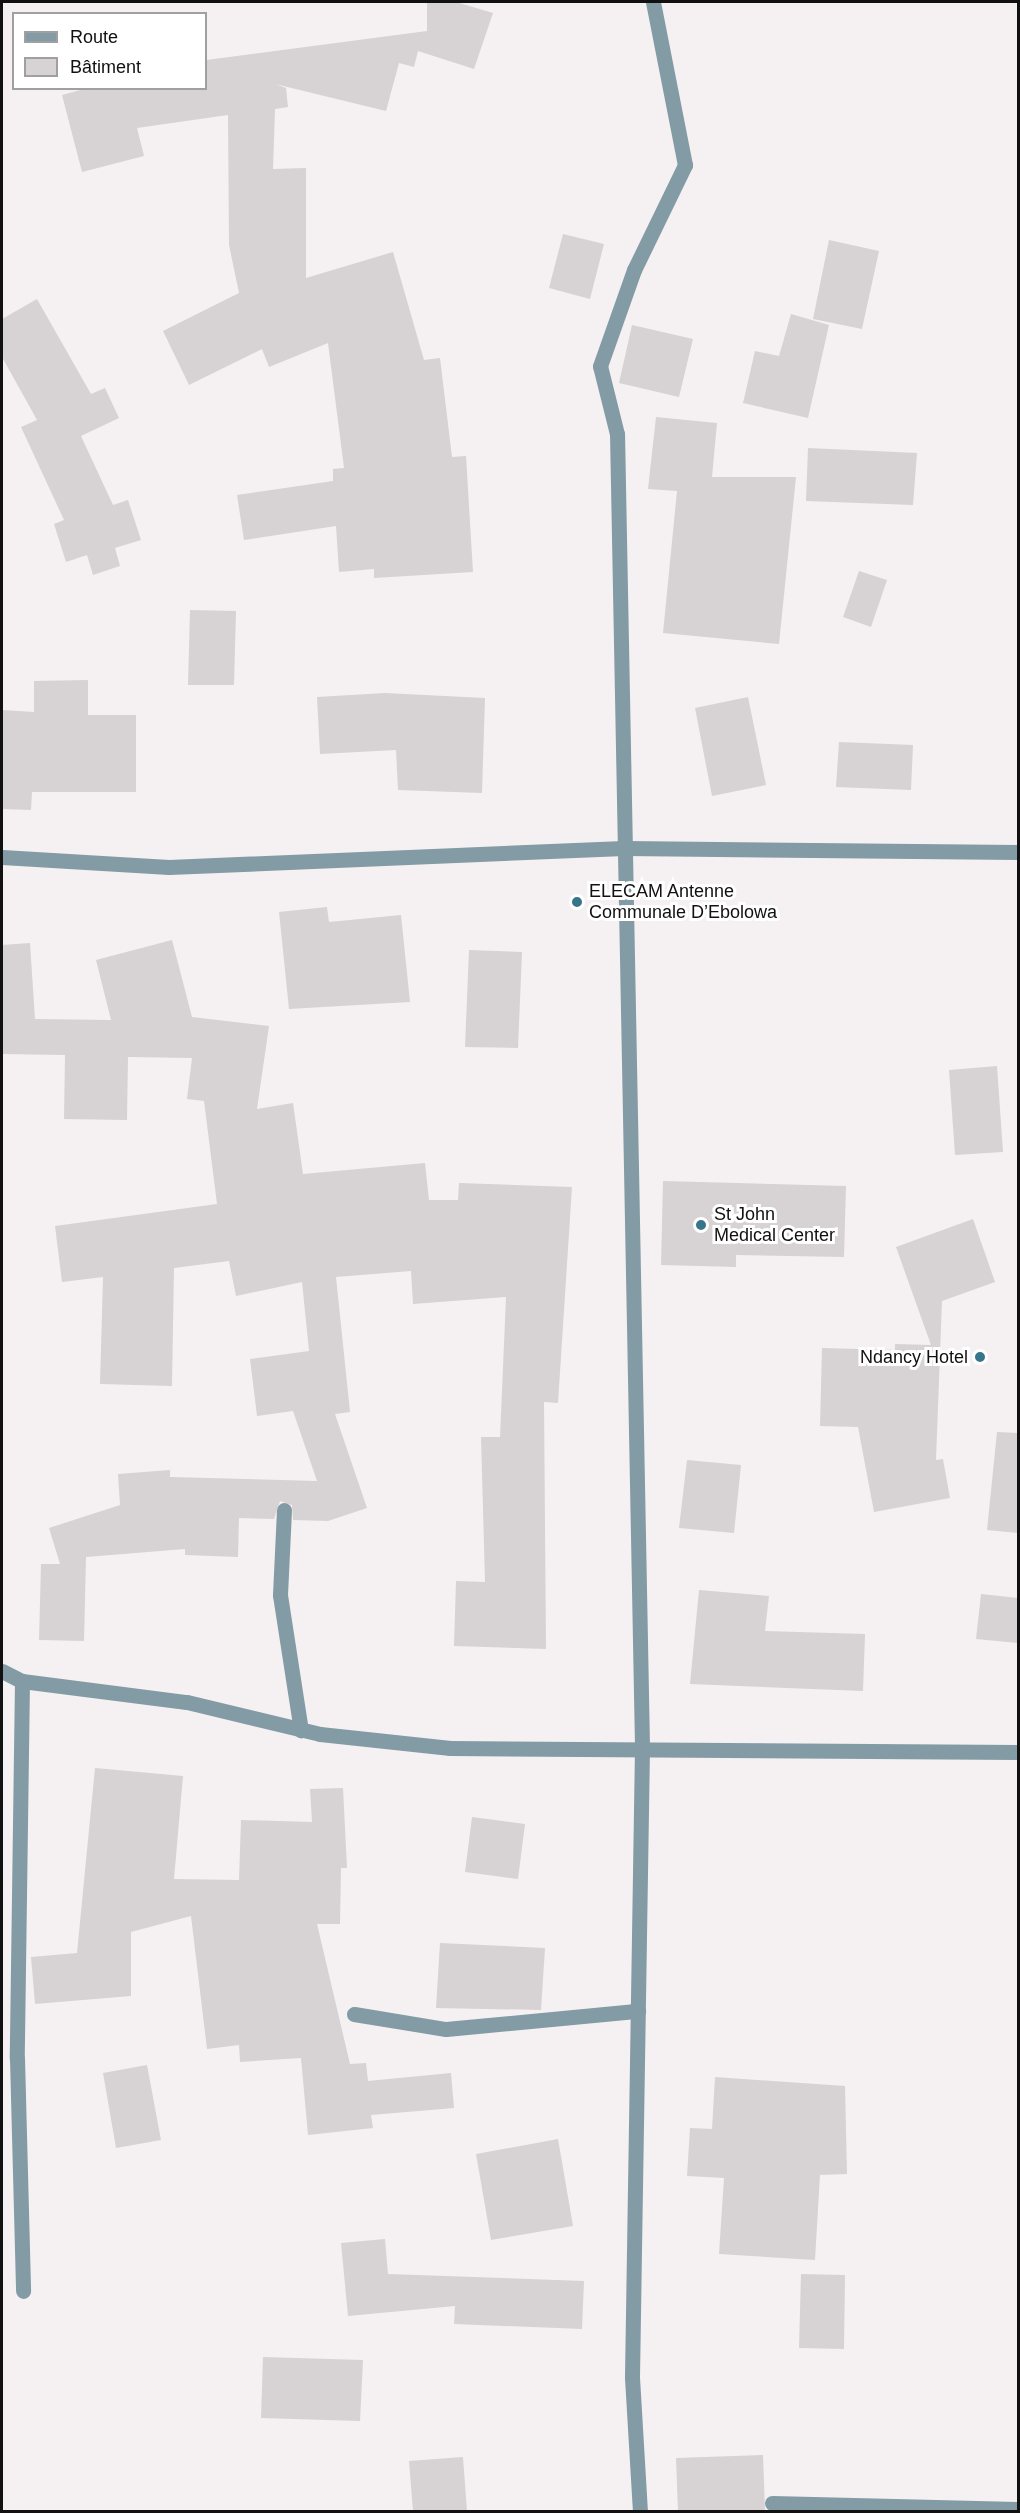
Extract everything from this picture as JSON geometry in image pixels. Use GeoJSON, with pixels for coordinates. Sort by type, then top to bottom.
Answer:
{"type":"FeatureCollection","features":[{"type":"Feature","properties":{"kind":"street"},"geometry":{"type":"LineString","coordinates":[[640,2511],[632,2378],[642,1746],[617,434],[600,366],[634,270],[685,165],[653,2]]}},
{"type":"Feature","properties":{"kind":"street"},"geometry":{"type":"LineString","coordinates":[[2,857],[169,867],[624,848],[1018,852]]}},
{"type":"Feature","properties":{"kind":"street"},"geometry":{"type":"LineString","coordinates":[[284,1510],[280,1595],[301,1730]]}},
{"type":"Feature","properties":{"kind":"street"},"geometry":{"type":"LineString","coordinates":[[2,1671],[22,1681],[187,1702],[301,1730],[450,1748],[642,1746],[1018,1752]]}},
{"type":"Feature","properties":{"kind":"street"},"geometry":{"type":"LineString","coordinates":[[22,1681],[17,2058],[23,2291]]}},
{"type":"Feature","properties":{"kind":"street"},"geometry":{"type":"LineString","coordinates":[[354,2014],[446,2029],[638,2011]]}},
{"type":"Feature","properties":{"kind":"street"},"geometry":{"type":"LineString","coordinates":[[772,2503],[1018,2509]]}},
{"type":"Feature","properties":{"kind":"building"},"geometry":{"type":"Polygon","coordinates":[[[427,2],[456,2],[493,13],[474,69],[418,51],[414,67],[399,63],[386,111],[275,84],[286,88],[288,107],[275,109],[273,169],[306,168],[306,278],[393,252],[424,360],[440,358],[452,457],[466,456],[473,572],[374,578],[374,569],[339,572],[336,526],[244,540],[237,495],[333,481],[333,469],[344,468],[328,343],[269,367],[262,349],[189,385],[163,331],[239,293],[229,245],[228,115],[137,128],[144,156],[82,172],[62,95],[81,90],[207,90],[207,60],[427,31],[427,2]]]}},
{"type":"Feature","properties":{"kind":"building"},"geometry":{"type":"Polygon","coordinates":[[[563,234],[604,244],[590,299],[549,288],[563,234]]]}},
{"type":"Feature","properties":{"kind":"building"},"geometry":{"type":"Polygon","coordinates":[[[829,240],[879,251],[862,329],[813,319],[829,240]]]}},
{"type":"Feature","properties":{"kind":"building"},"geometry":{"type":"Polygon","coordinates":[[[37,299],[91,394],[105,388],[119,418],[81,436],[113,505],[128,500],[141,540],[115,548],[120,566],[93,575],[87,555],[66,562],[54,524],[64,520],[21,427],[37,420],[2,357],[2,319],[37,299]]]}},
{"type":"Feature","properties":{"kind":"building"},"geometry":{"type":"Polygon","coordinates":[[[791,314],[829,325],[808,418],[743,403],[755,351],[779,356],[791,314]]]}},
{"type":"Feature","properties":{"kind":"building"},"geometry":{"type":"Polygon","coordinates":[[[632,325],[693,339],[679,397],[619,383],[632,325]]]}},
{"type":"Feature","properties":{"kind":"building"},"geometry":{"type":"Polygon","coordinates":[[[656,417],[717,423],[712,477],[796,477],[779,644],[663,633],[677,491],[648,489],[656,417]]]}},
{"type":"Feature","properties":{"kind":"building"},"geometry":{"type":"Polygon","coordinates":[[[808,448],[917,453],[913,505],[806,501],[808,448]]]}},
{"type":"Feature","properties":{"kind":"building"},"geometry":{"type":"Polygon","coordinates":[[[859,571],[887,580],[871,627],[843,617],[859,571]]]}},
{"type":"Feature","properties":{"kind":"building"},"geometry":{"type":"Polygon","coordinates":[[[190,610],[236,611],[234,685],[188,685],[190,610]]]}},
{"type":"Feature","properties":{"kind":"building"},"geometry":{"type":"Polygon","coordinates":[[[88,680],[88,715],[136,715],[136,792],[32,792],[31,810],[2,809],[2,710],[34,712],[34,681],[88,680]]]}},
{"type":"Feature","properties":{"kind":"building"},"geometry":{"type":"Polygon","coordinates":[[[385,693],[485,698],[482,793],[398,790],[396,750],[320,754],[317,697],[385,693]]]}},
{"type":"Feature","properties":{"kind":"building"},"geometry":{"type":"Polygon","coordinates":[[[748,697],[766,785],[712,796],[695,708],[748,697]]]}},
{"type":"Feature","properties":{"kind":"building"},"geometry":{"type":"Polygon","coordinates":[[[839,742],[913,745],[911,790],[836,787],[839,742]]]}},
{"type":"Feature","properties":{"kind":"building"},"geometry":{"type":"Polygon","coordinates":[[[327,907],[329,922],[401,915],[410,1002],[289,1009],[279,912],[327,907]]]}},
{"type":"Feature","properties":{"kind":"building"},"geometry":{"type":"Polygon","coordinates":[[[172,940],[192,1017],[269,1026],[257,1109],[293,1103],[303,1174],[425,1163],[429,1200],[458,1200],[459,1183],[572,1187],[558,1403],[544,1402],[546,1649],[454,1646],[456,1581],[485,1582],[481,1437],[500,1437],[506,1297],[413,1304],[411,1271],[336,1277],[350,1412],[335,1414],[367,1508],[328,1521],[293,1520],[292,1505],[280,1501],[274,1519],[239,1518],[238,1557],[185,1555],[185,1549],[86,1557],[84,1641],[39,1640],[41,1564],[60,1564],[49,1528],[120,1505],[118,1474],[170,1470],[170,1477],[317,1481],[293,1411],[257,1416],[250,1359],[309,1351],[302,1282],[236,1296],[229,1261],[174,1268],[172,1386],[100,1384],[103,1277],[62,1282],[55,1226],[217,1204],[204,1101],[187,1099],[192,1058],[128,1057],[127,1120],[64,1119],[65,1055],[2,1054],[2,945],[30,943],[35,1019],[111,1020],[96,960],[172,940]]]}},
{"type":"Feature","properties":{"kind":"building"},"geometry":{"type":"Polygon","coordinates":[[[469,950],[522,952],[518,1048],[465,1047],[469,950]]]}},
{"type":"Feature","properties":{"kind":"building"},"geometry":{"type":"Polygon","coordinates":[[[997,1066],[1003,1152],[955,1155],[949,1070],[997,1066]]]}},
{"type":"Feature","properties":{"kind":"building"},"geometry":{"type":"Polygon","coordinates":[[[663,1181],[846,1186],[844,1257],[736,1255],[736,1267],[661,1265],[663,1181]]]}},
{"type":"Feature","properties":{"kind":"building"},"geometry":{"type":"Polygon","coordinates":[[[973,1219],[995,1282],[942,1301],[936,1460],[943,1459],[950,1498],[874,1512],[858,1427],[820,1426],[822,1348],[895,1350],[895,1344],[931,1345],[896,1247],[973,1219]]]}},
{"type":"Feature","properties":{"kind":"building"},"geometry":{"type":"Polygon","coordinates":[[[997,1432],[1018,1433],[1018,1533],[987,1530],[997,1432]]]}},
{"type":"Feature","properties":{"kind":"building"},"geometry":{"type":"Polygon","coordinates":[[[687,1460],[741,1465],[734,1533],[679,1528],[687,1460]]]}},
{"type":"Feature","properties":{"kind":"building"},"geometry":{"type":"Polygon","coordinates":[[[699,1590],[769,1596],[765,1631],[865,1634],[863,1691],[690,1684],[699,1590]]]}},
{"type":"Feature","properties":{"kind":"building"},"geometry":{"type":"Polygon","coordinates":[[[981,1594],[1018,1598],[1018,1643],[976,1639],[981,1594]]]}},
{"type":"Feature","properties":{"kind":"building"},"geometry":{"type":"Polygon","coordinates":[[[95,1768],[183,1776],[174,1879],[239,1880],[241,1820],[312,1822],[310,1789],[343,1788],[347,1868],[341,1868],[340,1924],[317,1924],[350,2064],[366,2063],[368,2081],[451,2073],[454,2108],[371,2115],[373,2128],[308,2135],[301,2058],[240,2062],[239,2045],[207,2049],[191,1916],[131,1932],[131,1996],[35,2004],[31,1957],[77,1953],[95,1768]]]}},
{"type":"Feature","properties":{"kind":"building"},"geometry":{"type":"Polygon","coordinates":[[[472,1817],[525,1824],[518,1879],[465,1872],[472,1817]]]}},
{"type":"Feature","properties":{"kind":"building"},"geometry":{"type":"Polygon","coordinates":[[[440,1943],[545,1948],[541,2010],[436,2008],[440,1943]]]}},
{"type":"Feature","properties":{"kind":"building"},"geometry":{"type":"Polygon","coordinates":[[[147,2065],[161,2140],[116,2148],[103,2073],[147,2065]]]}},
{"type":"Feature","properties":{"kind":"building"},"geometry":{"type":"Polygon","coordinates":[[[715,2077],[845,2086],[847,2174],[820,2175],[815,2260],[719,2254],[724,2178],[687,2176],[690,2128],[712,2129],[715,2077]]]}},
{"type":"Feature","properties":{"kind":"building"},"geometry":{"type":"Polygon","coordinates":[[[558,2139],[573,2226],[491,2240],[476,2154],[558,2139]]]}},
{"type":"Feature","properties":{"kind":"building"},"geometry":{"type":"Polygon","coordinates":[[[385,2239],[388,2274],[584,2281],[582,2329],[454,2324],[455,2306],[348,2316],[341,2243],[385,2239]]]}},
{"type":"Feature","properties":{"kind":"building"},"geometry":{"type":"Polygon","coordinates":[[[801,2274],[845,2275],[844,2349],[799,2348],[801,2274]]]}},
{"type":"Feature","properties":{"kind":"building"},"geometry":{"type":"Polygon","coordinates":[[[263,2357],[363,2360],[360,2421],[261,2418],[263,2357]]]}},
{"type":"Feature","properties":{"kind":"building"},"geometry":{"type":"Polygon","coordinates":[[[763,2455],[765,2511],[678,2511],[676,2458],[763,2455]]]}},
{"type":"Feature","properties":{"kind":"building"},"geometry":{"type":"Polygon","coordinates":[[[463,2457],[467,2511],[413,2511],[409,2461],[463,2457]]]}},
{"type":"Feature","properties":{"kind":"place","name":"ELECAM Antenne Communale D’Ebolowa"},"geometry":{"type":"Point","coordinates":[577,902]}},
{"type":"Feature","properties":{"kind":"place","name":"St John Medical Center"},"geometry":{"type":"Point","coordinates":[701,1225]}},
{"type":"Feature","properties":{"kind":"place","name":"Ndancy Hotel"},"geometry":{"type":"Point","coordinates":[980,1357]}}]}
